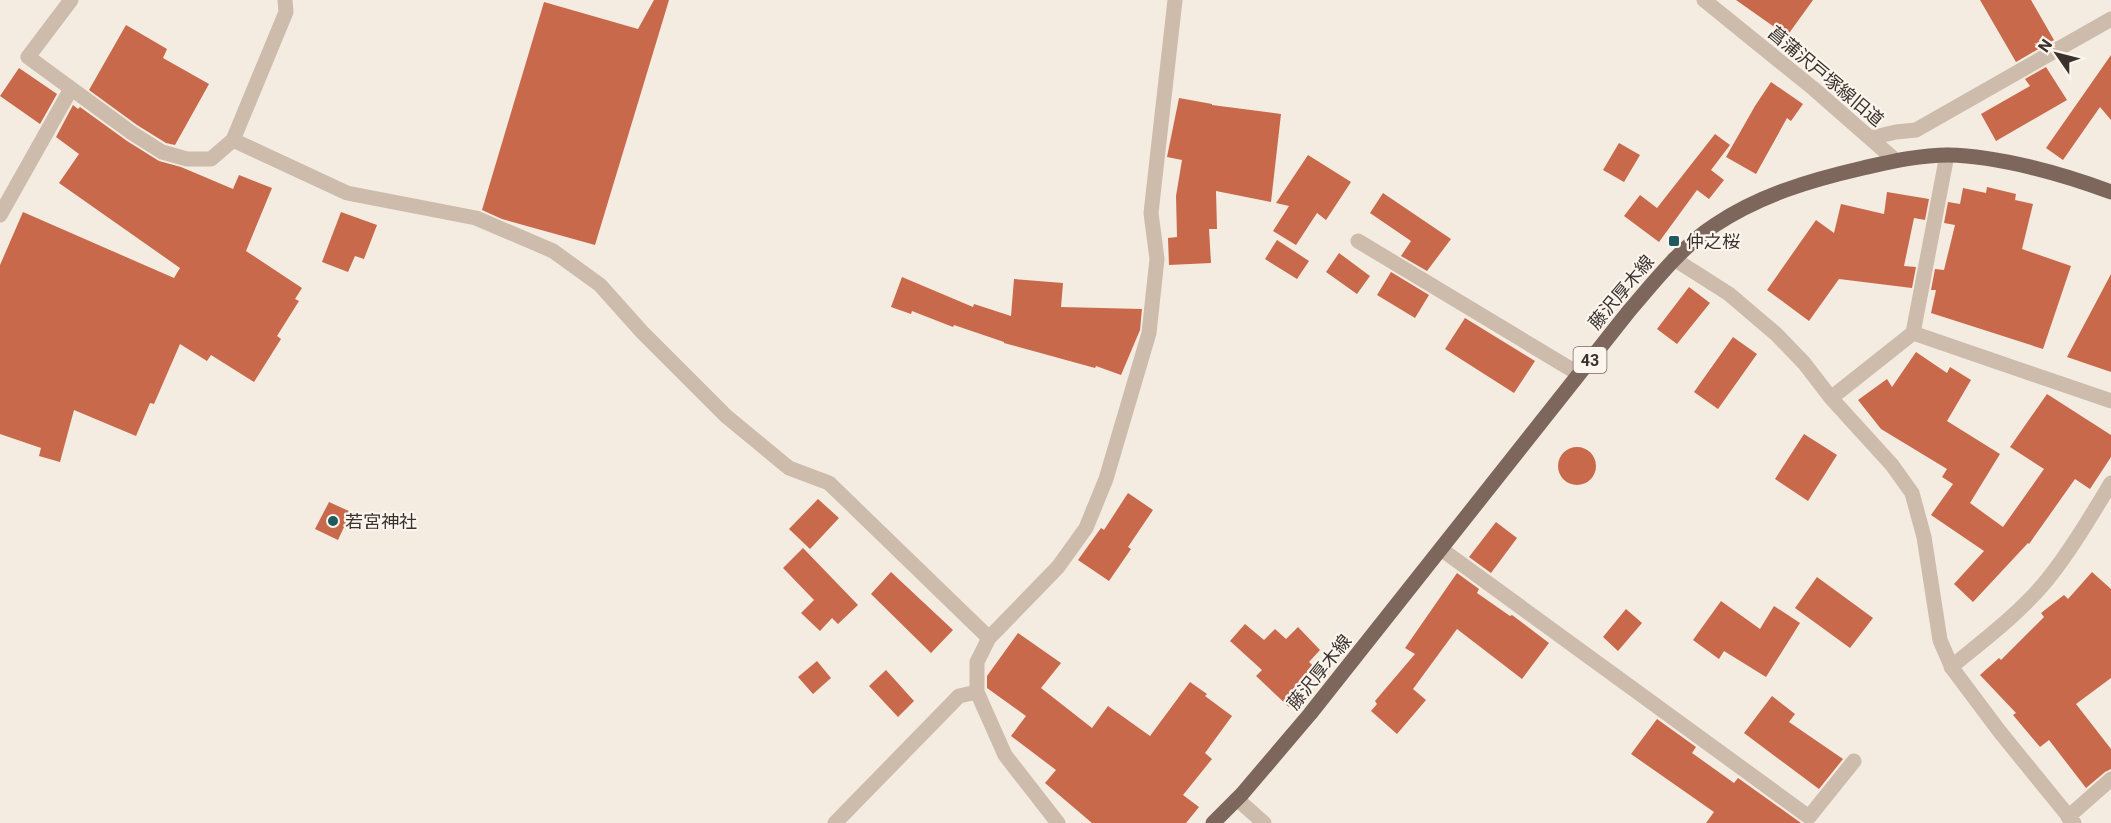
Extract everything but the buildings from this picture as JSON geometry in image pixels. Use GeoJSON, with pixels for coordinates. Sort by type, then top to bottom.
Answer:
{"type":"FeatureCollection","features":[{"type":"Feature","properties":{"kind":"main road","name":"藤沢厚木線"},"geometry":{"type":"LineString","coordinates":[[1213,823],[1237,799],[1310,714],[1629,311],[1674,260],[1714,225],[1763,197],[1828,176],[1894,160],[1947,155],[2008,162],[2111,192]]}},
{"type":"Feature","properties":{"kind":"street"},"geometry":{"type":"LineString","coordinates":[[71,0],[28,57],[162,152],[187,159],[211,159],[233,140],[286,12],[285,0]]}},
{"type":"Feature","properties":{"kind":"street"},"geometry":{"type":"LineString","coordinates":[[1058,823],[1005,755],[977,692],[977,662],[988,638],[1058,567],[1086,528],[1106,479],[1149,333],[1157,258],[1151,213],[1175,0]]}},
{"type":"Feature","properties":{"kind":"street","name":"菖蒲沢戸塚線旧道"},"geometry":{"type":"LineString","coordinates":[[1704,0],[1814,89],[1894,160]]}},
{"type":"Feature","properties":{"kind":"street"},"geometry":{"type":"LineString","coordinates":[[1870,138],[1916,130],[2111,19]]}},
{"type":"Feature","properties":{"kind":"street"},"geometry":{"type":"LineString","coordinates":[[0,215],[71,89]]}},
{"type":"Feature","properties":{"kind":"street"},"geometry":{"type":"LineString","coordinates":[[233,140],[347,193],[476,218],[553,251],[600,285],[642,332],[726,416],[789,468],[829,483],[988,638]]}},
{"type":"Feature","properties":{"kind":"street"},"geometry":{"type":"LineString","coordinates":[[1831,398],[1913,333],[1947,155]]}},
{"type":"Feature","properties":{"kind":"street"},"geometry":{"type":"LineString","coordinates":[[1358,241],[1579,374]]}},
{"type":"Feature","properties":{"kind":"street"},"geometry":{"type":"LineString","coordinates":[[1674,260],[1729,294],[1776,334],[1892,465],[1912,493],[1924,537],[1940,640],[1951,667],[1966,690],[2071,820],[2111,779]]}},
{"type":"Feature","properties":{"kind":"street"},"geometry":{"type":"LineString","coordinates":[[1913,333],[2111,401]]}},
{"type":"Feature","properties":{"kind":"street"},"geometry":{"type":"LineString","coordinates":[[1951,667],[2005,623],[2047,580],[2111,483]]}},
{"type":"Feature","properties":{"kind":"street"},"geometry":{"type":"LineString","coordinates":[[1442,549],[1809,817],[1854,761]]}},
{"type":"Feature","properties":{"kind":"street"},"geometry":{"type":"LineString","coordinates":[[835,823],[959,696],[977,692]]}},
{"type":"Feature","properties":{"kind":"street"},"geometry":{"type":"LineString","coordinates":[[1237,799],[1264,823]]}},
{"type":"Feature","properties":{"kind":"place","name":"仲之桜"},"geometry":{"type":"Point","coordinates":[1674,241]}},
{"type":"Feature","properties":{"kind":"place","name":"若宮神社"},"geometry":{"type":"Point","coordinates":[333,521]}}]}
